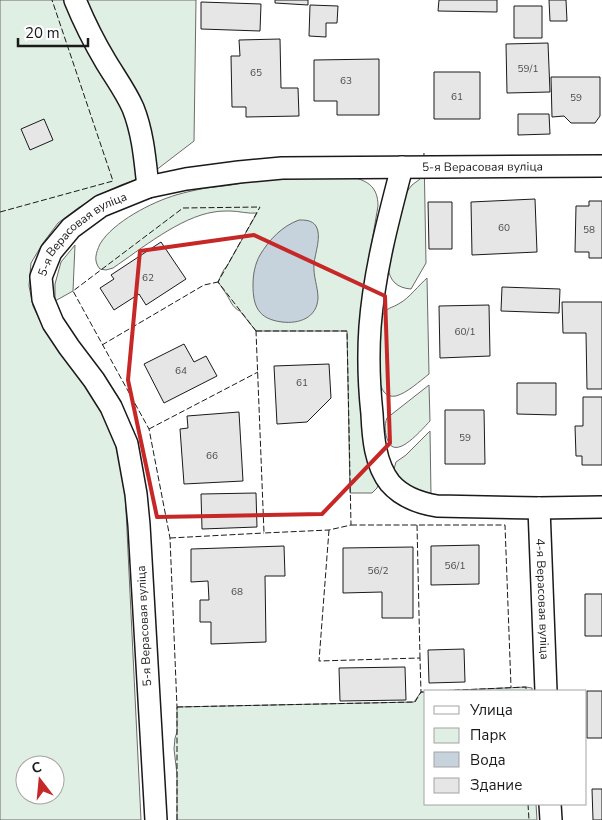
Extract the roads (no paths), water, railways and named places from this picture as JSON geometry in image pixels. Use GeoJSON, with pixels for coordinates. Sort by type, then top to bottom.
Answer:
{"type":"FeatureCollection","features":[{"type":"Feature","properties":{"kind":"street"},"geometry":{"type":"LineString","coordinates":[[75,0],[82,19],[124,91],[139,124],[148,187]]}},
{"type":"Feature","properties":{"kind":"street","name":"5-я Верасовая вуліца"},"geometry":{"type":"LineString","coordinates":[[156,820],[136,494],[127,444],[111,407],[94,380],[53,324],[43,299],[41,277],[51,252],[71,228],[101,206],[148,187],[186,179],[282,168],[602,166]]}},
{"type":"Feature","properties":{"kind":"street"},"geometry":{"type":"LineString","coordinates":[[402,168],[381,251],[370,328],[370,384],[375,444],[383,470],[390,482],[398,491],[423,504],[449,507],[539,508],[602,506]]}},
{"type":"Feature","properties":{"kind":"street","name":"4-я Верасовая вуліца"},"geometry":{"type":"LineString","coordinates":[[539,508],[546,690]]}},
{"type":"Feature","properties":{"kind":"street"},"geometry":{"type":"LineString","coordinates":[[550,805],[551,820]]}},
{"type":"Feature","properties":{"kind":"water"},"geometry":{"type":"Polygon","coordinates":[[[299,220],[306,220],[312,223],[318,230],[314,268],[318,294],[317,305],[311,315],[301,321],[282,322],[267,318],[258,310],[254,299],[253,277],[260,255],[272,239],[287,226],[299,220]]]}}]}
